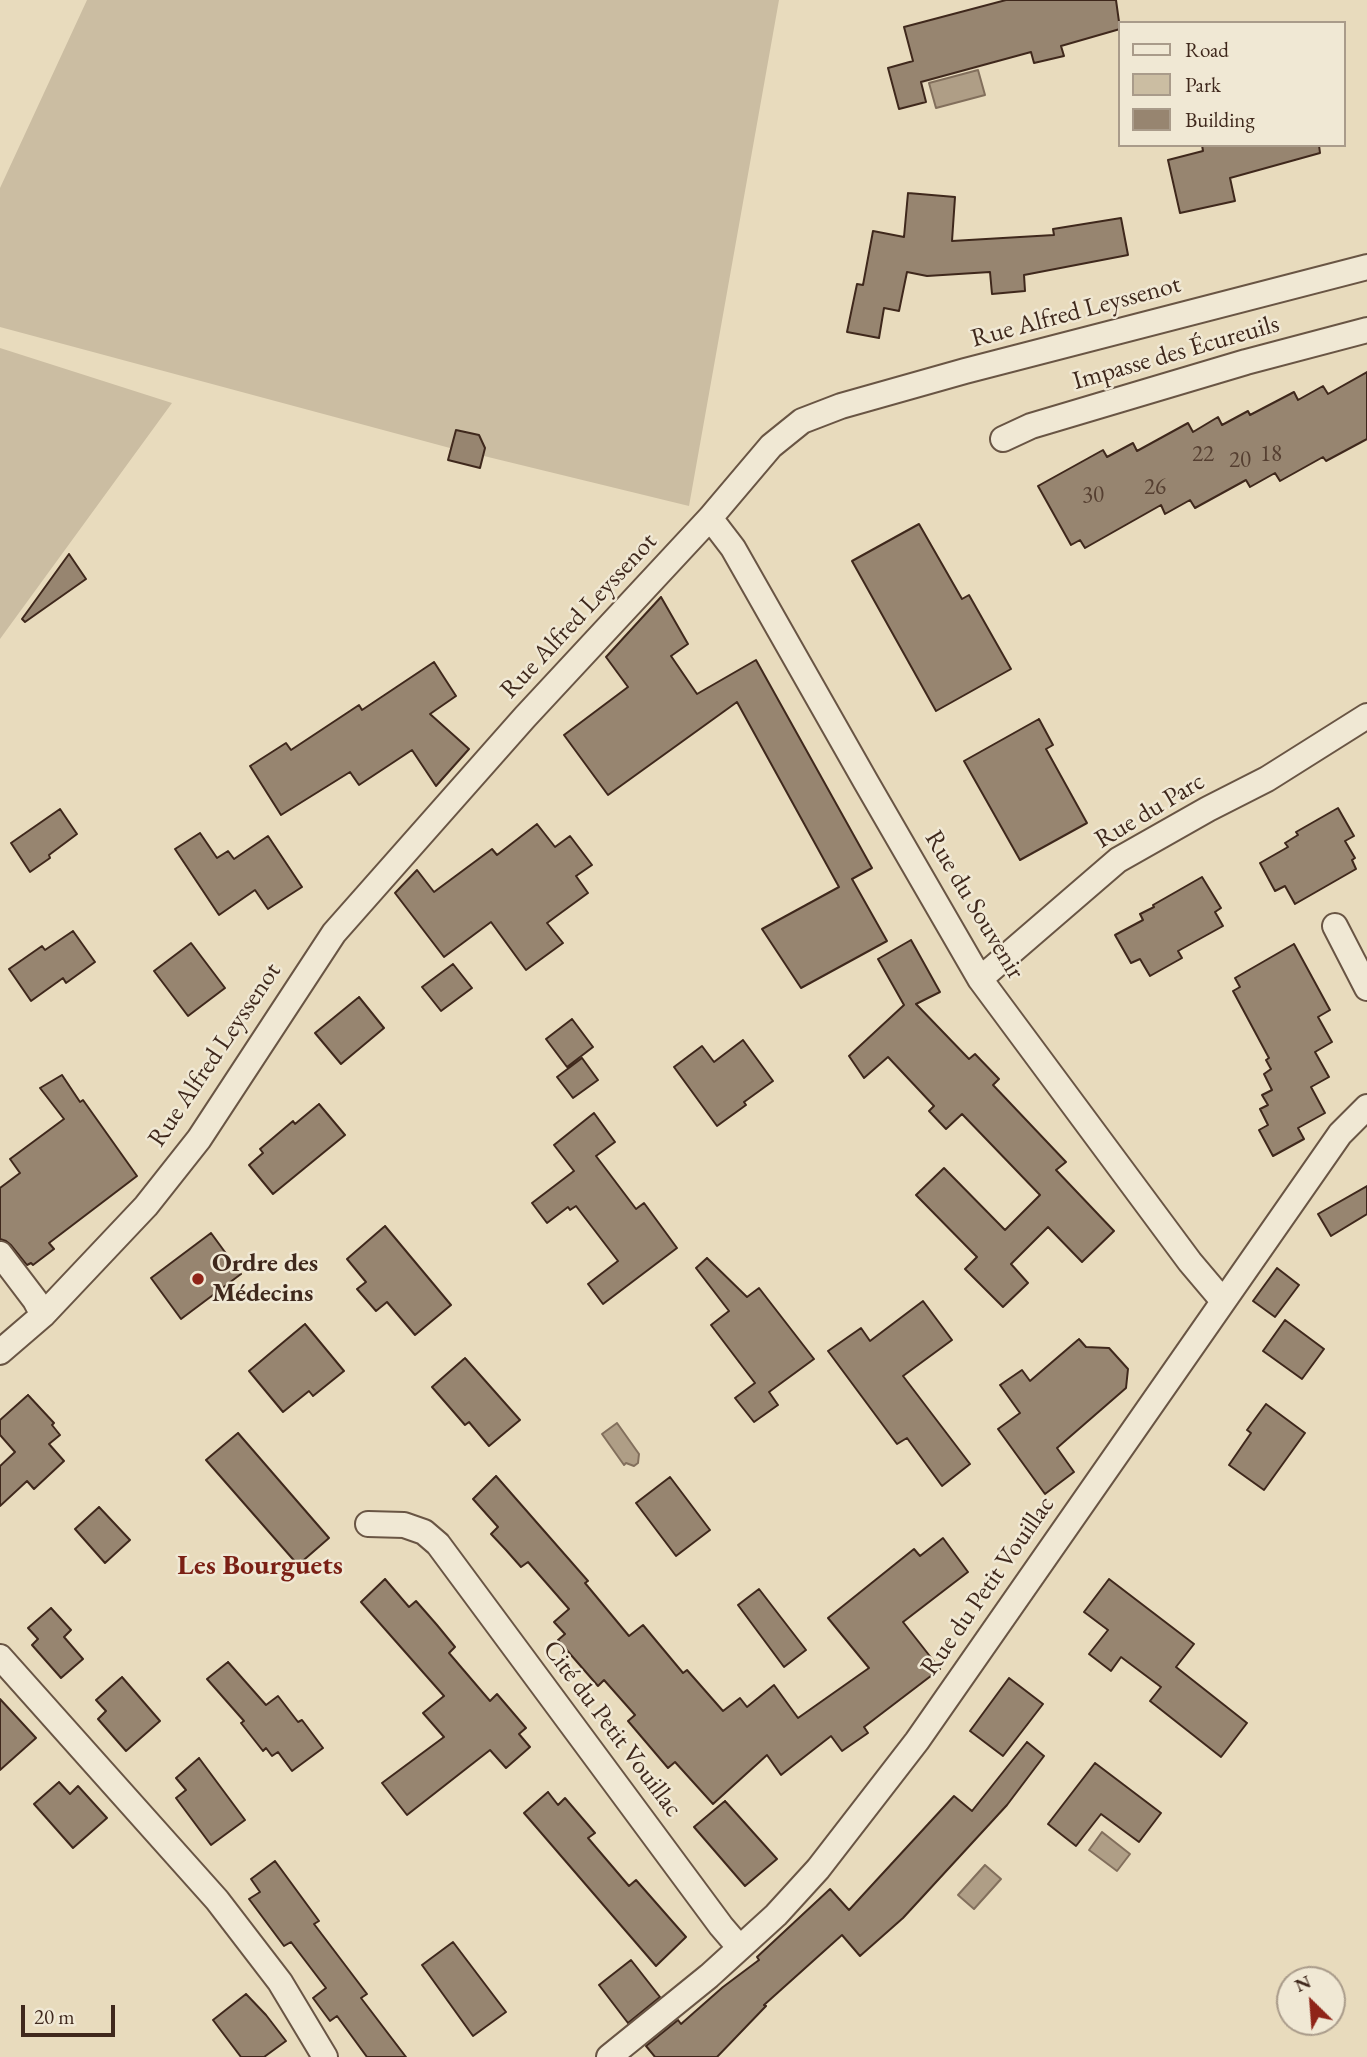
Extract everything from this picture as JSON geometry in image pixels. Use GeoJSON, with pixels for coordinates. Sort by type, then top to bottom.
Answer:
{"type":"FeatureCollection","features":[{"type":"Feature","properties":{"kind":"street","name":"Rue Alfred Leyssenot"},"geometry":{"type":"LineString","coordinates":[[0,1352],[43,1315],[146,1206],[199,1139],[334,933],[525,717],[710,517],[771,446],[802,421],[953,375],[1367,267]]}},
{"type":"Feature","properties":{"kind":"street","name":"Impasse des Écureuils"},"geometry":{"type":"LineString","coordinates":[[1003,439],[1031,426],[1246,362],[1367,330]]}},
{"type":"Feature","properties":{"kind":"street","name":"Rue du Souvenir"},"geometry":{"type":"LineString","coordinates":[[710,517],[733,548],[980,979],[1190,1262],[1223,1301]]}},
{"type":"Feature","properties":{"kind":"street","name":"Rue du Parc"},"geometry":{"type":"LineString","coordinates":[[980,979],[1118,860],[1266,779],[1367,716]]}},
{"type":"Feature","properties":{"kind":"street"},"geometry":{"type":"LineString","coordinates":[[1335,926],[1367,988]]}},
{"type":"Feature","properties":{"kind":"street","name":"Rue du Petit Vouillac"},"geometry":{"type":"LineString","coordinates":[[609,2057],[709,1976],[776,1915],[818,1870],[917,1741],[1340,1134],[1367,1107]]}},
{"type":"Feature","properties":{"kind":"street"},"geometry":{"type":"LineString","coordinates":[[0,1254],[35,1300],[43,1315]]}},
{"type":"Feature","properties":{"kind":"street","name":"Cité du Petit Vouillac"},"geometry":{"type":"LineString","coordinates":[[368,1524],[404,1525],[424,1532],[438,1544],[721,1926],[740,1947]]}},
{"type":"Feature","properties":{"kind":"street"},"geometry":{"type":"LineString","coordinates":[[0,1657],[217,1900],[281,1982],[326,2057]]}},
{"type":"Feature","properties":{"kind":"green space"},"geometry":{"type":"Polygon","coordinates":[[[87,0],[779,0],[689,506],[484,456],[480,467],[448,459],[450,448],[0,327],[0,188],[87,0]]]}},
{"type":"Feature","properties":{"kind":"green space"},"geometry":{"type":"Polygon","coordinates":[[[0,348],[172,403],[0,639],[0,348]]]}},
{"type":"Feature","properties":{"kind":"shaded area"},"geometry":{"type":"Polygon","coordinates":[[[978,70],[985,95],[936,108],[929,83],[978,70]]]}},
{"type":"Feature","properties":{"kind":"shaded area"},"geometry":{"type":"Polygon","coordinates":[[[617,1423],[639,1454],[638,1463],[634,1466],[626,1463],[624,1465],[602,1434],[617,1423]]]}},
{"type":"Feature","properties":{"kind":"shaded area"},"geometry":{"type":"Polygon","coordinates":[[[1102,1832],[1130,1854],[1117,1871],[1089,1850],[1102,1832]]]}},
{"type":"Feature","properties":{"kind":"shaded area"},"geometry":{"type":"Polygon","coordinates":[[[985,1865],[1001,1879],[974,1909],[958,1895],[985,1865]]]}},
{"type":"Feature","properties":{"kind":"building"},"geometry":{"type":"Polygon","coordinates":[[[1006,0],[1116,0],[1119,21],[1118,30],[1061,46],[1064,56],[1034,63],[1031,52],[921,82],[926,102],[899,109],[888,68],[913,61],[904,27],[1006,0]]]}},
{"type":"Feature","properties":{"kind":"building"},"geometry":{"type":"Polygon","coordinates":[[[1202,147],[1319,147],[1320,153],[1230,178],[1235,201],[1180,213],[1168,160],[1203,151],[1202,147]]]}},
{"type":"Feature","properties":{"kind":"building"},"geometry":{"type":"Polygon","coordinates":[[[908,193],[955,197],[952,241],[1054,235],[1053,229],[1121,218],[1128,255],[1024,275],[1025,291],[992,294],[990,272],[927,276],[907,272],[899,311],[884,308],[879,338],[847,332],[857,284],[863,285],[873,231],[904,237],[908,193]]]}},
{"type":"Feature","properties":{"kind":"building"},"geometry":{"type":"Polygon","coordinates":[[[1367,372],[1367,439],[1326,461],[1323,457],[1280,481],[1275,473],[1250,487],[1246,480],[1195,508],[1190,500],[1165,514],[1161,505],[1085,548],[1080,540],[1071,545],[1038,486],[1103,450],[1107,457],[1133,443],[1137,451],[1188,423],[1193,432],[1218,417],[1222,425],[1248,411],[1250,415],[1294,392],[1298,400],[1323,386],[1328,394],[1367,372]]]}},
{"type":"Feature","properties":{"kind":"building"},"geometry":{"type":"Polygon","coordinates":[[[456,430],[479,435],[485,448],[480,468],[448,460],[456,430]]]}},
{"type":"Feature","properties":{"kind":"building"},"geometry":{"type":"Polygon","coordinates":[[[919,524],[962,599],[969,595],[1011,669],[936,711],[852,561],[919,524]]]}},
{"type":"Feature","properties":{"kind":"building"},"geometry":{"type":"Polygon","coordinates":[[[69,554],[86,579],[25,622],[22,619],[69,554]]]}},
{"type":"Feature","properties":{"kind":"building"},"geometry":{"type":"Polygon","coordinates":[[[661,597],[688,644],[671,656],[697,694],[756,660],[872,868],[852,879],[887,941],[801,988],[762,929],[839,887],[737,702],[608,795],[564,735],[628,687],[606,657],[661,597]]]}},
{"type":"Feature","properties":{"kind":"building"},"geometry":{"type":"Polygon","coordinates":[[[434,662],[456,696],[430,714],[469,749],[436,786],[412,750],[359,785],[350,772],[281,815],[250,766],[286,743],[291,750],[359,705],[362,710],[434,662]]]}},
{"type":"Feature","properties":{"kind":"building"},"geometry":{"type":"Polygon","coordinates":[[[1039,719],[1053,745],[1046,749],[1087,823],[1020,860],[964,761],[1039,719]]]}},
{"type":"Feature","properties":{"kind":"building"},"geometry":{"type":"Polygon","coordinates":[[[1338,808],[1354,836],[1345,841],[1355,858],[1352,860],[1356,869],[1295,904],[1285,886],[1275,891],[1260,863],[1288,847],[1285,843],[1298,835],[1296,832],[1338,808]]]}},
{"type":"Feature","properties":{"kind":"building"},"geometry":{"type":"Polygon","coordinates":[[[60,809],[77,834],[30,872],[11,843],[60,809]]]}},
{"type":"Feature","properties":{"kind":"building"},"geometry":{"type":"Polygon","coordinates":[[[537,824],[555,847],[570,836],[592,865],[576,876],[588,893],[547,923],[563,943],[526,970],[491,922],[444,957],[395,893],[417,870],[434,892],[492,849],[497,855],[537,824]]]}},
{"type":"Feature","properties":{"kind":"building"},"geometry":{"type":"Polygon","coordinates":[[[200,833],[217,858],[228,851],[234,859],[268,836],[302,887],[268,909],[255,890],[219,915],[175,849],[200,833]]]}},
{"type":"Feature","properties":{"kind":"building"},"geometry":{"type":"Polygon","coordinates":[[[1202,877],[1221,908],[1215,912],[1223,926],[1178,951],[1182,958],[1150,976],[1140,959],[1131,963],[1115,935],[1143,920],[1140,914],[1154,907],[1153,905],[1202,877]]]}},
{"type":"Feature","properties":{"kind":"building"},"geometry":{"type":"Polygon","coordinates":[[[73,931],[95,962],[66,983],[63,978],[31,1001],[9,969],[42,946],[45,950],[73,931]]]}},
{"type":"Feature","properties":{"kind":"building"},"geometry":{"type":"Polygon","coordinates":[[[911,940],[940,992],[916,1004],[969,1059],[975,1054],[999,1079],[993,1085],[1066,1162],[1056,1170],[1114,1231],[1082,1262],[1048,1227],[1011,1264],[1028,1283],[1003,1307],[965,1269],[977,1257],[916,1195],[944,1168],[1005,1230],[1040,1195],[962,1114],[946,1129],[929,1111],[934,1106],[888,1057],[864,1078],[849,1056],[904,1005],[878,959],[911,940]]]}},
{"type":"Feature","properties":{"kind":"building"},"geometry":{"type":"Polygon","coordinates":[[[191,943],[225,988],[188,1016],[154,971],[191,943]]]}},
{"type":"Feature","properties":{"kind":"building"},"geometry":{"type":"Polygon","coordinates":[[[1294,944],[1330,1010],[1318,1017],[1332,1042],[1315,1052],[1329,1077],[1311,1087],[1325,1113],[1298,1128],[1304,1139],[1273,1156],[1259,1130],[1268,1125],[1260,1109],[1268,1105],[1262,1095],[1272,1090],[1264,1074],[1271,1069],[1266,1060],[1269,1058],[1233,991],[1240,987],[1235,978],[1294,944]]]}},
{"type":"Feature","properties":{"kind":"building"},"geometry":{"type":"Polygon","coordinates":[[[453,964],[472,988],[441,1011],[422,987],[453,964]]]}},
{"type":"Feature","properties":{"kind":"building"},"geometry":{"type":"Polygon","coordinates":[[[359,997],[384,1028],[341,1064],[315,1033],[359,997]]]}},
{"type":"Feature","properties":{"kind":"building"},"geometry":{"type":"Polygon","coordinates":[[[572,1019],[593,1047],[567,1067],[546,1039],[572,1019]]]}},
{"type":"Feature","properties":{"kind":"building"},"geometry":{"type":"Polygon","coordinates":[[[743,1040],[773,1081],[717,1126],[674,1067],[702,1046],[714,1062],[743,1040]]]}},
{"type":"Feature","properties":{"kind":"building"},"geometry":{"type":"Polygon","coordinates":[[[582,1058],[598,1080],[573,1098],[557,1077],[582,1058]]]}},
{"type":"Feature","properties":{"kind":"building"},"geometry":{"type":"Polygon","coordinates":[[[62,1075],[137,1176],[49,1243],[54,1249],[33,1265],[27,1265],[11,1245],[0,1239],[0,1188],[20,1173],[10,1159],[64,1119],[40,1088],[62,1075]]]}},
{"type":"Feature","properties":{"kind":"building"},"geometry":{"type":"Polygon","coordinates":[[[319,1104],[345,1135],[273,1194],[249,1165],[263,1153],[260,1149],[293,1121],[295,1124],[319,1104]]]}},
{"type":"Feature","properties":{"kind":"building"},"geometry":{"type":"Polygon","coordinates":[[[594,1113],[615,1142],[596,1156],[636,1209],[644,1203],[677,1248],[603,1304],[588,1284],[618,1261],[576,1206],[570,1210],[568,1207],[547,1223],[532,1203],[574,1171],[554,1145],[594,1113]]]}},
{"type":"Feature","properties":{"kind":"building"},"geometry":{"type":"Polygon","coordinates":[[[1367,1186],[1367,1214],[1331,1236],[1318,1214],[1367,1186]]]}},
{"type":"Feature","properties":{"kind":"building"},"geometry":{"type":"Polygon","coordinates":[[[385,1226],[451,1305],[415,1335],[387,1302],[376,1311],[357,1289],[366,1282],[347,1259],[385,1226]]]}},
{"type":"Feature","properties":{"kind":"building"},"geometry":{"type":"Polygon","coordinates":[[[211,1233],[241,1274],[181,1319],[151,1278],[211,1233]]]}},
{"type":"Feature","properties":{"kind":"building"},"geometry":{"type":"Polygon","coordinates":[[[707,1258],[747,1297],[759,1288],[814,1359],[769,1392],[778,1405],[754,1422],[735,1398],[755,1383],[711,1325],[729,1311],[696,1268],[707,1258]]]}},
{"type":"Feature","properties":{"kind":"building"},"geometry":{"type":"Polygon","coordinates":[[[1277,1268],[1299,1285],[1275,1317],[1253,1301],[1277,1268]]]}},
{"type":"Feature","properties":{"kind":"building"},"geometry":{"type":"Polygon","coordinates":[[[923,1301],[952,1340],[903,1376],[970,1464],[942,1486],[907,1438],[897,1444],[828,1351],[861,1328],[870,1341],[923,1301]]]}},
{"type":"Feature","properties":{"kind":"building"},"geometry":{"type":"Polygon","coordinates":[[[1285,1320],[1324,1349],[1302,1379],[1263,1351],[1285,1320]]]}},
{"type":"Feature","properties":{"kind":"building"},"geometry":{"type":"Polygon","coordinates":[[[305,1324],[344,1371],[313,1396],[309,1391],[283,1412],[249,1371],[305,1324]]]}},
{"type":"Feature","properties":{"kind":"building"},"geometry":{"type":"Polygon","coordinates":[[[1079,1339],[1086,1347],[1109,1348],[1128,1369],[1126,1388],[1057,1448],[1074,1472],[1045,1494],[998,1429],[1020,1413],[1000,1385],[1022,1370],[1030,1381],[1079,1339]]]}},
{"type":"Feature","properties":{"kind":"building"},"geometry":{"type":"Polygon","coordinates":[[[465,1358],[520,1420],[489,1446],[469,1422],[465,1425],[432,1387],[465,1358]]]}},
{"type":"Feature","properties":{"kind":"building"},"geometry":{"type":"Polygon","coordinates":[[[28,1395],[54,1423],[52,1425],[60,1435],[49,1444],[64,1461],[34,1489],[27,1481],[0,1506],[0,1466],[15,1452],[0,1435],[0,1420],[28,1395]]]}},
{"type":"Feature","properties":{"kind":"building"},"geometry":{"type":"Polygon","coordinates":[[[1266,1404],[1305,1433],[1264,1490],[1229,1465],[1251,1433],[1247,1430],[1266,1404]]]}},
{"type":"Feature","properties":{"kind":"building"},"geometry":{"type":"Polygon","coordinates":[[[238,1433],[329,1538],[298,1565],[206,1460],[238,1433]]]}},
{"type":"Feature","properties":{"kind":"building"},"geometry":{"type":"Polygon","coordinates":[[[496,1476],[588,1581],[585,1583],[629,1636],[643,1625],[683,1673],[687,1670],[723,1711],[740,1698],[747,1707],[774,1685],[798,1718],[869,1668],[828,1618],[914,1549],[920,1556],[943,1538],[968,1572],[903,1622],[940,1669],[864,1727],[868,1733],[842,1751],[831,1736],[781,1775],[767,1755],[713,1804],[675,1762],[668,1768],[628,1721],[635,1715],[604,1680],[598,1686],[558,1640],[565,1634],[554,1622],[569,1609],[528,1562],[521,1567],[491,1534],[498,1527],[473,1499],[496,1476]]]}},
{"type":"Feature","properties":{"kind":"building"},"geometry":{"type":"Polygon","coordinates":[[[670,1477],[710,1530],[676,1556],[636,1503],[670,1477]]]}},
{"type":"Feature","properties":{"kind":"building"},"geometry":{"type":"Polygon","coordinates":[[[99,1507],[130,1540],[105,1563],[75,1529],[99,1507]]]}},
{"type":"Feature","properties":{"kind":"building"},"geometry":{"type":"Polygon","coordinates":[[[385,1579],[409,1607],[416,1601],[437,1625],[455,1647],[449,1653],[490,1701],[497,1694],[526,1728],[519,1734],[530,1747],[506,1768],[490,1750],[407,1815],[382,1783],[444,1737],[423,1713],[444,1696],[361,1602],[385,1579]]]}},
{"type":"Feature","properties":{"kind":"building"},"geometry":{"type":"Polygon","coordinates":[[[1109,1579],[1194,1644],[1176,1667],[1247,1723],[1221,1757],[1150,1701],[1161,1687],[1121,1657],[1111,1671],[1089,1654],[1108,1630],[1084,1612],[1109,1579]]]}},
{"type":"Feature","properties":{"kind":"building"},"geometry":{"type":"Polygon","coordinates":[[[759,1589],[806,1650],[784,1667],[738,1605],[759,1589]]]}},
{"type":"Feature","properties":{"kind":"building"},"geometry":{"type":"Polygon","coordinates":[[[51,1608],[71,1630],[64,1637],[83,1659],[61,1678],[32,1645],[38,1639],[28,1628],[51,1608]]]}},
{"type":"Feature","properties":{"kind":"building"},"geometry":{"type":"Polygon","coordinates":[[[228,1662],[266,1705],[278,1696],[298,1722],[302,1720],[323,1748],[292,1771],[278,1752],[272,1756],[266,1748],[263,1751],[241,1723],[244,1721],[207,1679],[228,1662]]]}},
{"type":"Feature","properties":{"kind":"building"},"geometry":{"type":"Polygon","coordinates":[[[122,1677],[160,1721],[126,1751],[98,1719],[106,1711],[96,1700],[122,1677]]]}},
{"type":"Feature","properties":{"kind":"building"},"geometry":{"type":"Polygon","coordinates":[[[1009,1678],[1043,1704],[1003,1756],[970,1731],[1009,1678]]]}},
{"type":"Feature","properties":{"kind":"building"},"geometry":{"type":"Polygon","coordinates":[[[0,1699],[36,1738],[0,1770],[0,1699]]]}},
{"type":"Feature","properties":{"kind":"building"},"geometry":{"type":"Polygon","coordinates":[[[1027,1742],[1044,1756],[1007,1805],[903,1918],[860,1956],[842,1935],[764,2005],[766,2006],[717,2057],[655,2057],[646,2046],[678,2020],[681,2024],[759,1960],[757,1957],[830,1889],[849,1910],[954,1796],[972,1811],[1027,1742]]]}},
{"type":"Feature","properties":{"kind":"building"},"geometry":{"type":"Polygon","coordinates":[[[199,1758],[245,1820],[211,1845],[176,1798],[186,1790],[176,1778],[199,1758]]]}},
{"type":"Feature","properties":{"kind":"building"},"geometry":{"type":"Polygon","coordinates":[[[1095,1763],[1161,1813],[1139,1842],[1101,1814],[1076,1846],[1048,1824],[1095,1763]]]}},
{"type":"Feature","properties":{"kind":"building"},"geometry":{"type":"Polygon","coordinates":[[[59,1782],[70,1794],[78,1786],[107,1818],[73,1848],[34,1804],[59,1782]]]}},
{"type":"Feature","properties":{"kind":"building"},"geometry":{"type":"Polygon","coordinates":[[[548,1792],[558,1805],[565,1798],[595,1833],[588,1838],[629,1886],[636,1880],[686,1937],[656,1966],[524,1813],[548,1792]]]}},
{"type":"Feature","properties":{"kind":"building"},"geometry":{"type":"Polygon","coordinates":[[[725,1801],[777,1859],[745,1886],[694,1827],[725,1801]]]}},
{"type":"Feature","properties":{"kind":"building"},"geometry":{"type":"Polygon","coordinates":[[[275,1861],[319,1921],[314,1924],[367,1994],[361,1998],[406,2057],[367,2057],[337,2016],[330,2021],[313,1998],[326,1988],[291,1942],[284,1946],[249,1899],[260,1892],[251,1879],[275,1861]]]}},
{"type":"Feature","properties":{"kind":"building"},"geometry":{"type":"Polygon","coordinates":[[[453,1942],[506,2012],[473,2036],[422,1965],[453,1942]]]}},
{"type":"Feature","properties":{"kind":"building"},"geometry":{"type":"Polygon","coordinates":[[[631,1960],[660,1997],[628,2023],[599,1985],[631,1960]]]}},
{"type":"Feature","properties":{"kind":"building"},"geometry":{"type":"Polygon","coordinates":[[[246,1994],[286,2041],[264,2057],[241,2057],[213,2020],[246,1994]]]}},
{"type":"Feature","properties":{"kind":"place","name":"Ordre des Médecins"},"geometry":{"type":"Point","coordinates":[198,1279]}},
{"type":"Feature","properties":{"kind":"district","name":"Les Bourguets"},"geometry":{"type":"Point","coordinates":[260,1566]}}]}
